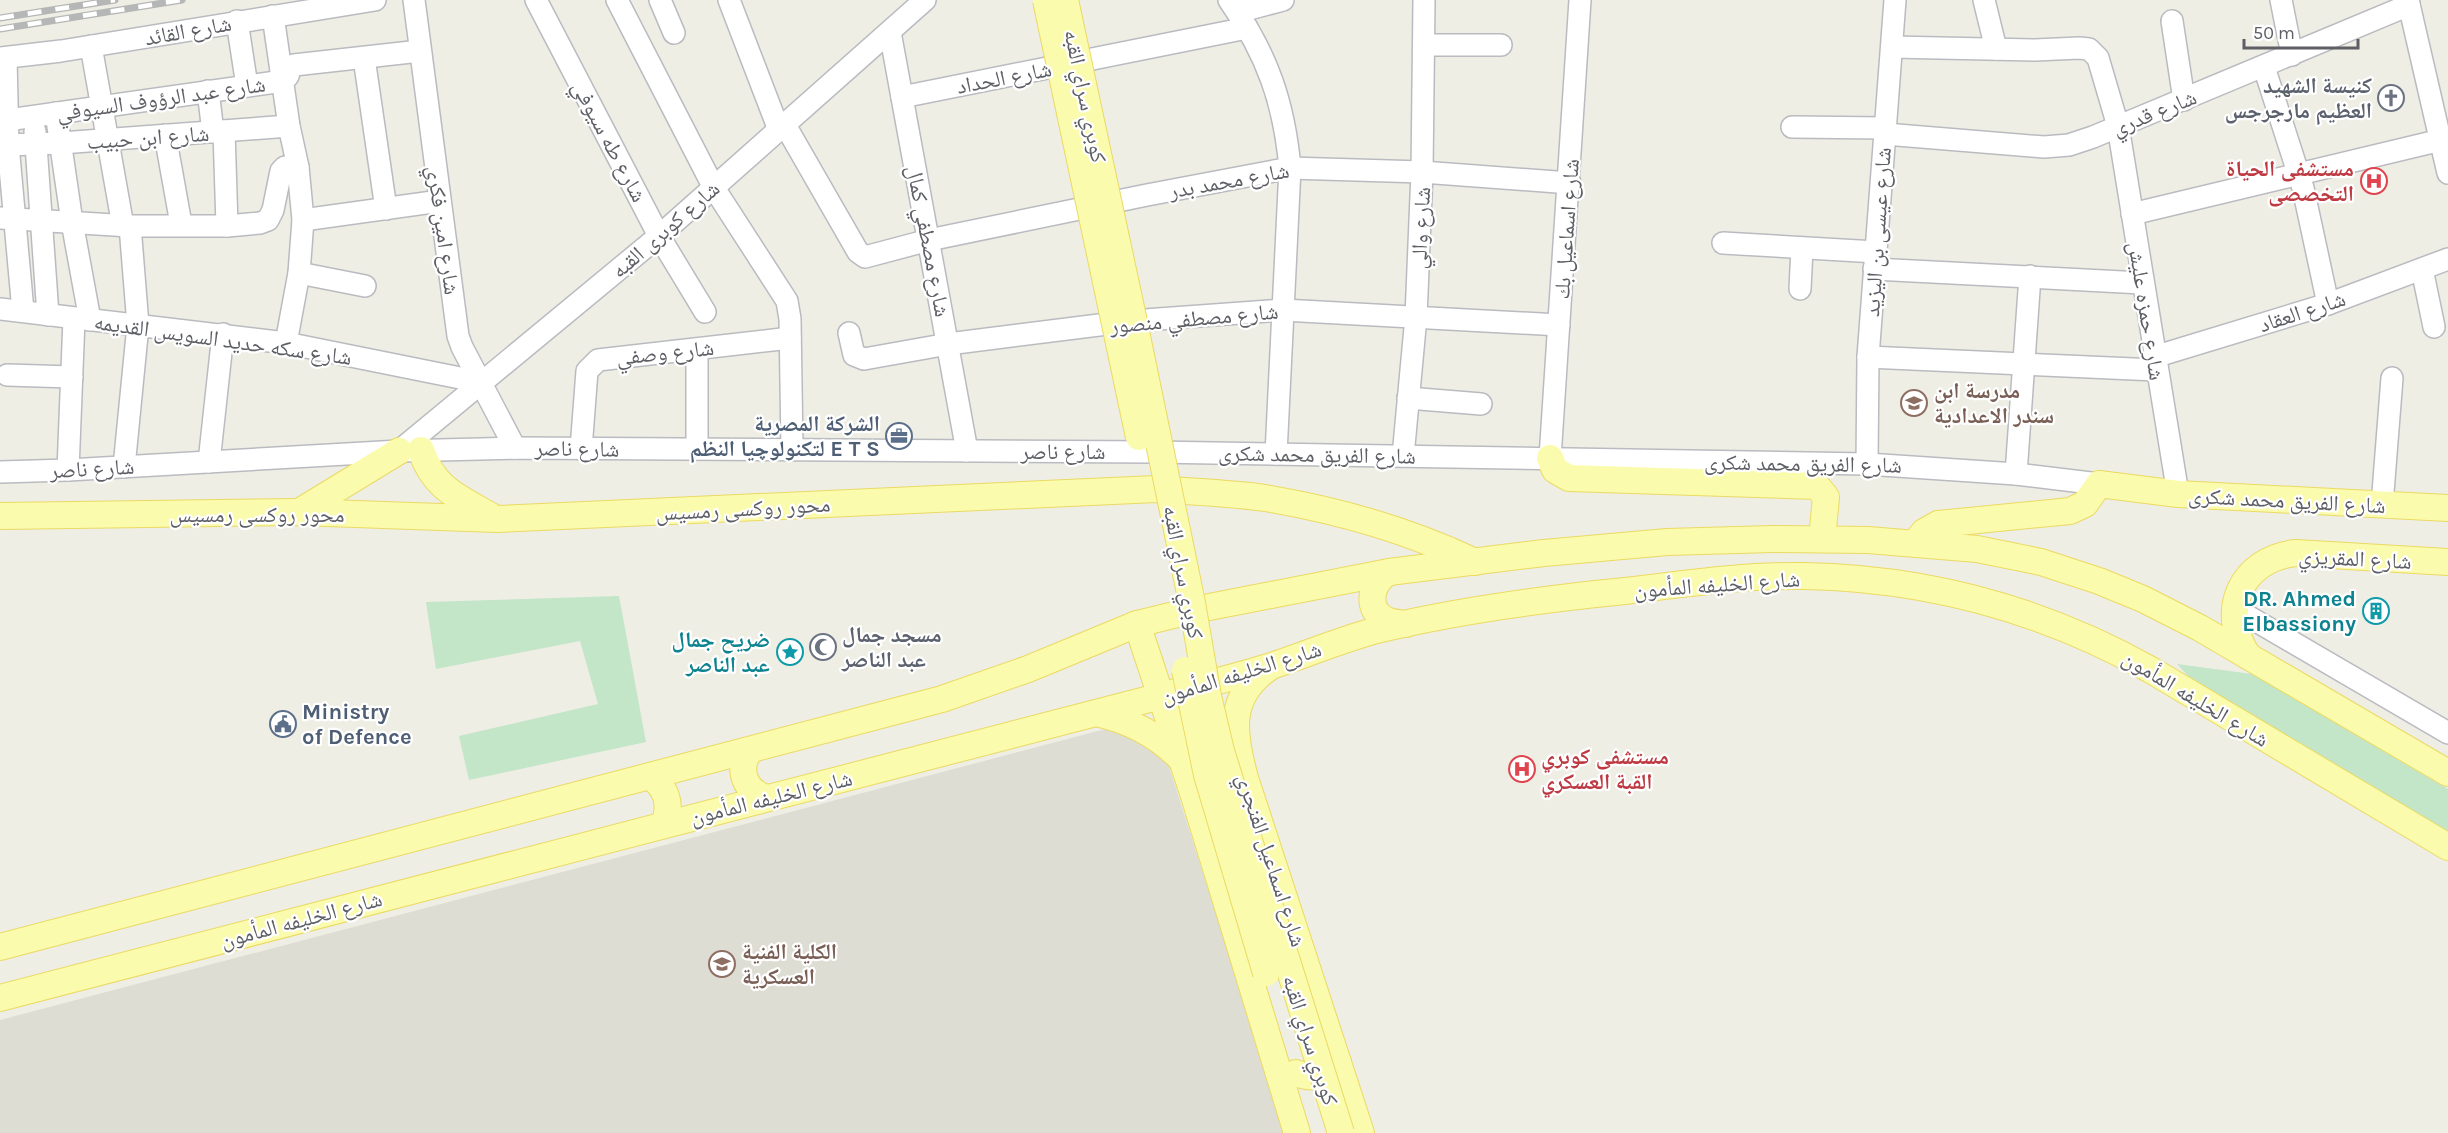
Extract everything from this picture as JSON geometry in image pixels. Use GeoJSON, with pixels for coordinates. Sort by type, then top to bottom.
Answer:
{"type":"FeatureCollection","features":[{"type":"Feature","properties":{"kind":"main road","name":"كوبري سراي القبه"},"geometry":{"type":"LineString","coordinates":[[1046,0],[1168,571],[1198,737],[1212,793],[1313,1133]]}},
{"type":"Feature","properties":{"kind":"main road","name":"كوبري سراي القبه"},"geometry":{"type":"LineString","coordinates":[[1065,0],[1133,317],[1192,603],[1208,696],[1221,751],[1341,1133]]}},
{"type":"Feature","properties":{"kind":"main road"},"geometry":{"type":"LineString","coordinates":[[299,512],[410,450],[450,494],[497,519]]}},
{"type":"Feature","properties":{"kind":"main road"},"geometry":{"type":"LineString","coordinates":[[1550,458],[1555,470],[1569,478],[1817,486],[1826,497],[1822,539]]}},
{"type":"Feature","properties":{"kind":"main road"},"geometry":{"type":"LineString","coordinates":[[1915,543],[1924,532],[1938,524],[2070,512],[2085,504],[2099,484]]}},
{"type":"Feature","properties":{"kind":"main road","name":"شارع الفريق محمد شكرى"},"geometry":{"type":"LineString","coordinates":[[2099,484],[2178,494],[2448,508]]}},
{"type":"Feature","properties":{"kind":"main road","name":"محور روكسى رمسيس"},"geometry":{"type":"LineString","coordinates":[[0,516],[299,512],[497,519],[1156,489],[1264,498],[1334,513],[1423,540],[1475,562]]}},
{"type":"Feature","properties":{"kind":"main road","name":"شارع الخليفه المأمون"},"geometry":{"type":"LineString","coordinates":[[0,947],[963,692],[1028,669],[1137,624],[1194,609],[1389,572],[1585,549],[1667,542],[1822,539],[1915,543],[2010,555],[2073,572],[2143,599],[2200,628],[2448,773]]}},
{"type":"Feature","properties":{"kind":"main road","name":"شارع المقريزي"},"geometry":{"type":"LineString","coordinates":[[2234,608],[2240,590],[2251,574],[2271,558],[2283,555],[2296,553],[2448,562]]}},
{"type":"Feature","properties":{"kind":"main road"},"geometry":{"type":"LineString","coordinates":[[1389,572],[1374,586],[1372,593],[1374,608],[1384,620],[1407,624]]}},
{"type":"Feature","properties":{"kind":"main road","name":"شارع الخليفه المأمون"},"geometry":{"type":"LineString","coordinates":[[0,998],[1161,696],[1273,665],[1360,635],[1407,624],[1581,596],[1756,578],[1803,576],[1850,578],[1946,591],[2039,618],[2124,655],[2448,847]]}},
{"type":"Feature","properties":{"kind":"main road"},"geometry":{"type":"LineString","coordinates":[[2234,608],[2236,633],[2248,656]]}},
{"type":"Feature","properties":{"kind":"main road"},"geometry":{"type":"LineString","coordinates":[[1137,624],[1183,761],[1297,1133]]}},
{"type":"Feature","properties":{"kind":"main road","name":"شارع اسماعيل الفنجري"},"geometry":{"type":"LineString","coordinates":[[1273,665],[1250,685],[1237,712],[1235,742],[1361,1133]]}},
{"type":"Feature","properties":{"kind":"main road"},"geometry":{"type":"LineString","coordinates":[[1096,713],[1120,719],[1143,729],[1165,744],[1183,761]]}},
{"type":"Feature","properties":{"kind":"main road"},"geometry":{"type":"LineString","coordinates":[[750,750],[744,761],[744,779],[751,790],[767,798]]}},
{"type":"Feature","properties":{"kind":"main road"},"geometry":{"type":"LineString","coordinates":[[1194,796],[1202,783],[1215,774],[1230,772],[1245,778]]}},
{"type":"Feature","properties":{"kind":"main road"},"geometry":{"type":"LineString","coordinates":[[650,776],[658,782],[668,797],[668,816],[664,824]]}},
{"type":"Feature","properties":{"kind":"main road"},"geometry":{"type":"LineString","coordinates":[[1296,1073],[1303,1076],[1319,1076],[1333,1068],[1338,1062]]}},
{"type":"Feature","properties":{"kind":"street","name":"شارع القائد"},"geometry":{"type":"LineString","coordinates":[[3,58],[375,0]]}},
{"type":"Feature","properties":{"kind":"street","name":"شارع امين فكري"},"geometry":{"type":"LineString","coordinates":[[414,0],[458,336],[515,448]]}},
{"type":"Feature","properties":{"kind":"street","name":"شارع طه سيوفي"},"geometry":{"type":"LineString","coordinates":[[536,0],[659,236],[705,312]]}},
{"type":"Feature","properties":{"kind":"street"},"geometry":{"type":"LineString","coordinates":[[617,0],[714,188],[788,302],[792,450]]}},
{"type":"Feature","properties":{"kind":"street"},"geometry":{"type":"LineString","coordinates":[[660,0],[674,33]]}},
{"type":"Feature","properties":{"kind":"street"},"geometry":{"type":"LineString","coordinates":[[729,0],[782,128]]}},
{"type":"Feature","properties":{"kind":"street","name":"شارع كوبرى القبه"},"geometry":{"type":"LineString","coordinates":[[410,450],[480,382],[659,236],[925,0]]}},
{"type":"Feature","properties":{"kind":"street"},"geometry":{"type":"LineString","coordinates":[[1065,0],[1076,63],[1131,321],[1155,452]]}},
{"type":"Feature","properties":{"kind":"street","name":"شارع الحداد"},"geometry":{"type":"LineString","coordinates":[[902,98],[1076,63],[1283,0]]}},
{"type":"Feature","properties":{"kind":"street","name":"شارع والي"},"geometry":{"type":"LineString","coordinates":[[1403,456],[1416,316],[1422,172],[1424,0]]}},
{"type":"Feature","properties":{"kind":"street","name":"شارع اسماعيل بك"},"geometry":{"type":"LineString","coordinates":[[1550,458],[1581,0]]}},
{"type":"Feature","properties":{"kind":"street","name":"شارع عيسى بن اليزيد"},"geometry":{"type":"LineString","coordinates":[[1867,464],[1868,357],[1895,0]]}},
{"type":"Feature","properties":{"kind":"street"},"geometry":{"type":"LineString","coordinates":[[1984,0],[1996,49]]}},
{"type":"Feature","properties":{"kind":"street"},"geometry":{"type":"LineString","coordinates":[[2281,0],[2292,55]]}},
{"type":"Feature","properties":{"kind":"street"},"geometry":{"type":"LineString","coordinates":[[2409,3],[2441,103],[2441,140],[2448,173]]}},
{"type":"Feature","properties":{"kind":"street","name":"شارع قدري"},"geometry":{"type":"LineString","coordinates":[[1792,127],[1885,131],[2044,147],[2069,145],[2264,67],[2409,3]]}},
{"type":"Feature","properties":{"kind":"street"},"geometry":{"type":"LineString","coordinates":[[1238,13],[1268,66],[1280,100],[1288,141],[1290,168],[1276,454]]}},
{"type":"Feature","properties":{"kind":"street"},"geometry":{"type":"LineString","coordinates":[[273,16],[303,220],[299,273],[286,343]]}},
{"type":"Feature","properties":{"kind":"street"},"geometry":{"type":"LineString","coordinates":[[237,21],[247,86]]}},
{"type":"Feature","properties":{"kind":"street"},"geometry":{"type":"LineString","coordinates":[[2172,21],[2184,100]]}},
{"type":"Feature","properties":{"kind":"street","name":"شارع مصطفي كمال"},"geometry":{"type":"LineString","coordinates":[[890,32],[967,451]]}},
{"type":"Feature","properties":{"kind":"street"},"geometry":{"type":"LineString","coordinates":[[1424,45],[1501,45]]}},
{"type":"Feature","properties":{"kind":"street"},"geometry":{"type":"LineString","coordinates":[[91,46],[107,138],[126,226],[138,325],[124,467]]}},
{"type":"Feature","properties":{"kind":"street","name":"شارع حمزه عليش"},"geometry":{"type":"LineString","coordinates":[[1892,47],[2089,49],[2098,58],[2118,126],[2178,494]]}},
{"type":"Feature","properties":{"kind":"street","name":"شارع عبد الرؤوف السيوفي"},"geometry":{"type":"LineString","coordinates":[[3,120],[283,81],[288,76],[291,66],[420,51]]}},
{"type":"Feature","properties":{"kind":"street"},"geometry":{"type":"LineString","coordinates":[[3,58],[3,120],[8,145],[8,219],[23,311]]}},
{"type":"Feature","properties":{"kind":"street"},"geometry":{"type":"LineString","coordinates":[[364,58],[386,209]]}},
{"type":"Feature","properties":{"kind":"street"},"geometry":{"type":"LineString","coordinates":[[2264,67],[2299,174],[2328,304]]}},
{"type":"Feature","properties":{"kind":"street"},"geometry":{"type":"LineString","coordinates":[[208,91],[218,132],[227,226]]}},
{"type":"Feature","properties":{"kind":"street"},"geometry":{"type":"LineString","coordinates":[[56,113],[72,222],[82,320],[72,377],[68,470]]}},
{"type":"Feature","properties":{"kind":"street"},"geometry":{"type":"LineString","coordinates":[[34,116],[48,315]]}},
{"type":"Feature","properties":{"kind":"street","name":"شارع ابن حبيب"},"geometry":{"type":"LineString","coordinates":[[8,145],[289,126]]}},
{"type":"Feature","properties":{"kind":"street","name":"شارع محمد بدر"},"geometry":{"type":"LineString","coordinates":[[782,128],[861,255],[869,257],[929,240],[1290,168],[1422,172],[1570,183]]}},
{"type":"Feature","properties":{"kind":"street"},"geometry":{"type":"LineString","coordinates":[[165,135],[181,225]]}},
{"type":"Feature","properties":{"kind":"street"},"geometry":{"type":"LineString","coordinates":[[2132,214],[2441,140]]}},
{"type":"Feature","properties":{"kind":"street"},"geometry":{"type":"LineString","coordinates":[[8,219],[126,226],[227,226],[265,222],[273,210],[281,171],[285,167],[297,167]]}},
{"type":"Feature","properties":{"kind":"street"},"geometry":{"type":"LineString","coordinates":[[303,220],[440,201]]}},
{"type":"Feature","properties":{"kind":"street"},"geometry":{"type":"LineString","coordinates":[[1723,243],[1802,248],[1875,261],[2030,276],[2142,283]]}},
{"type":"Feature","properties":{"kind":"street"},"geometry":{"type":"LineString","coordinates":[[1800,289],[1802,248]]}},
{"type":"Feature","properties":{"kind":"street","name":"شارع العقاد"},"geometry":{"type":"LineString","coordinates":[[1868,357],[2024,364],[2155,364],[2328,304],[2448,259]]}},
{"type":"Feature","properties":{"kind":"street"},"geometry":{"type":"LineString","coordinates":[[2422,269],[2434,327]]}},
{"type":"Feature","properties":{"kind":"street"},"geometry":{"type":"LineString","coordinates":[[299,273],[365,286]]}},
{"type":"Feature","properties":{"kind":"street"},"geometry":{"type":"LineString","coordinates":[[2016,474],[2030,276]]}},
{"type":"Feature","properties":{"kind":"street","name":"شارع سكه حديد السويس القديمه"},"geometry":{"type":"LineString","coordinates":[[0,309],[286,343],[480,382]]}},
{"type":"Feature","properties":{"kind":"street","name":"شارع مصطفي منصور"},"geometry":{"type":"LineString","coordinates":[[849,333],[854,355],[861,359],[948,344],[1131,321],[1283,310],[1559,325]]}},
{"type":"Feature","properties":{"kind":"street"},"geometry":{"type":"LineString","coordinates":[[209,462],[223,334]]}},
{"type":"Feature","properties":{"kind":"street","name":"شارع وصفي"},"geometry":{"type":"LineString","coordinates":[[581,449],[587,371],[593,362],[790,338]]}},
{"type":"Feature","properties":{"kind":"street"},"geometry":{"type":"LineString","coordinates":[[697,349],[697,449]]}},
{"type":"Feature","properties":{"kind":"street"},"geometry":{"type":"LineString","coordinates":[[7,375],[72,377]]}},
{"type":"Feature","properties":{"kind":"street"},"geometry":{"type":"LineString","coordinates":[[2382,505],[2392,378]]}},
{"type":"Feature","properties":{"kind":"street"},"geometry":{"type":"LineString","coordinates":[[1408,398],[1480,404]]}},
{"type":"Feature","properties":{"kind":"street","name":"شارع ناصر"},"geometry":{"type":"LineString","coordinates":[[0,472],[410,450],[515,448],[1155,452]]}},
{"type":"Feature","properties":{"kind":"street","name":"شارع الفريق محمد شكرى"},"geometry":{"type":"LineString","coordinates":[[1155,452],[1867,464],[2016,474],[2099,484]]}},
{"type":"Feature","properties":{"kind":"street"},"geometry":{"type":"LineString","coordinates":[[2234,608],[2448,733]]}},
{"type":"Feature","properties":{"kind":"shaded area","name":"الكلية الفنية العسكرية"},"geometry":{"type":"Polygon","coordinates":[[[1117,726],[1165,754],[1286,1133],[0,1133],[0,1020],[1117,726]]]}},
{"type":"Feature","properties":{"kind":"green space"},"geometry":{"type":"Polygon","coordinates":[[[619,596],[646,742],[469,780],[459,736],[598,704],[580,641],[436,669],[426,602],[619,596]]]}},
{"type":"Feature","properties":{"kind":"green space"},"geometry":{"type":"Polygon","coordinates":[[[2177,664],[2252,674],[2448,789],[2448,836],[2202,691],[2177,664]]]}},
{"type":"Feature","properties":{"kind":"railway"},"geometry":{"type":"LineString","coordinates":[[0,18],[115,0]]}},
{"type":"Feature","properties":{"kind":"railway"},"geometry":{"type":"LineString","coordinates":[[0,29],[182,0]]}},
{"type":"Feature","properties":{"kind":"place","name":"كنيسة الشهيد العظيم مارجرجس"},"geometry":{"type":"Point","coordinates":[2391,98]}},
{"type":"Feature","properties":{"kind":"place","name":"مستشفى الحياة التخصصى"},"geometry":{"type":"Point","coordinates":[2374,181]}},
{"type":"Feature","properties":{"kind":"place","name":"مدرسة ابن سندر الاعدادية"},"geometry":{"type":"Point","coordinates":[1914,403]}},
{"type":"Feature","properties":{"kind":"place","name":"الشركة المصرية لتكنولوچيا النظم E T S"},"geometry":{"type":"Point","coordinates":[899,436]}},
{"type":"Feature","properties":{"kind":"place","name":"DR. Ahmed Elbassiony"},"geometry":{"type":"Point","coordinates":[2376,611]}},
{"type":"Feature","properties":{"kind":"place","name":"مسجد جمال عبد الناصر"},"geometry":{"type":"Point","coordinates":[823,647]}},
{"type":"Feature","properties":{"kind":"place","name":"ضريح جمال عبد الناصر"},"geometry":{"type":"Point","coordinates":[790,652]}},
{"type":"Feature","properties":{"kind":"place","name":"Ministry of Defence"},"geometry":{"type":"Point","coordinates":[283,724]}},
{"type":"Feature","properties":{"kind":"place","name":"مستشفى كوبري القبة العسكري"},"geometry":{"type":"Point","coordinates":[1522,769]}},
{"type":"Feature","properties":{"kind":"place","name":"الكلية الفنية العسكرية"},"geometry":{"type":"Point","coordinates":[722,964]}}]}
